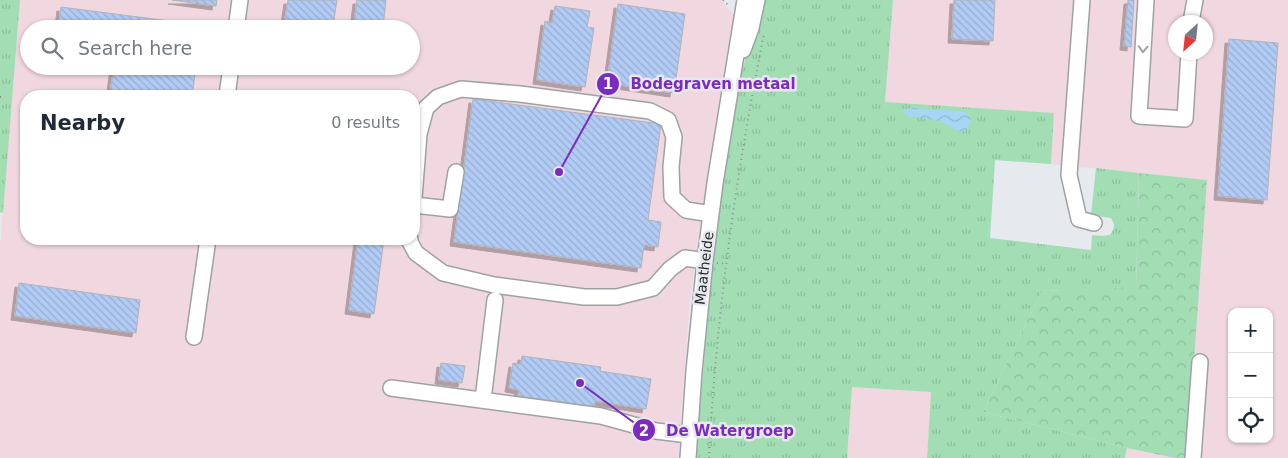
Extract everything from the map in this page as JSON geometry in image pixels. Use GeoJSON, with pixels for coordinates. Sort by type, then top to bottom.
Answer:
{"type":"FeatureCollection","features":[{"type":"Feature","properties":{"kind":"street"},"geometry":{"type":"LineString","coordinates":[[237,20],[240,0]]}},
{"type":"Feature","properties":{"kind":"street","name":"Maatheide"},"geometry":{"type":"LineString","coordinates":[[688,458],[698,313],[711,214],[745,0]]}},
{"type":"Feature","properties":{"kind":"street","name":"Maatheide"},"geometry":{"type":"LineString","coordinates":[[732,80],[751,28],[757,0]]}},
{"type":"Feature","properties":{"kind":"street"},"geometry":{"type":"LineString","coordinates":[[1082,0],[1069,175],[1079,218],[1094,223]]}},
{"type":"Feature","properties":{"kind":"street"},"geometry":{"type":"LineString","coordinates":[[1146,0],[1139,116],[1185,120],[1189,60]]}},
{"type":"Feature","properties":{"kind":"street"},"geometry":{"type":"LineString","coordinates":[[1192,15],[1195,0]]}},
{"type":"Feature","properties":{"kind":"street"},"geometry":{"type":"LineString","coordinates":[[228,90],[230,75]]}},
{"type":"Feature","properties":{"kind":"street"},"geometry":{"type":"LineString","coordinates":[[420,130],[426,108],[438,96],[461,89],[520,94],[650,111],[668,120],[674,137],[671,167],[672,197],[686,210],[711,214]]}},
{"type":"Feature","properties":{"kind":"street"},"geometry":{"type":"LineString","coordinates":[[420,206],[450,209],[456,172]]}},
{"type":"Feature","properties":{"kind":"street"},"geometry":{"type":"LineString","coordinates":[[194,337],[207,245]]}},
{"type":"Feature","properties":{"kind":"street"},"geometry":{"type":"LineString","coordinates":[[412,245],[416,253],[443,273],[494,285],[584,297],[617,297],[653,288],[670,269],[685,258],[705,261]]}},
{"type":"Feature","properties":{"kind":"street"},"geometry":{"type":"LineString","coordinates":[[483,400],[495,300]]}},
{"type":"Feature","properties":{"kind":"street"},"geometry":{"type":"LineString","coordinates":[[1193,458],[1200,362]]}},
{"type":"Feature","properties":{"kind":"street"},"geometry":{"type":"LineString","coordinates":[[391,388],[601,416],[656,431],[689,435]]}},
{"type":"Feature","properties":{"kind":"path"},"geometry":{"type":"LineString","coordinates":[[709,458],[726,264],[738,177],[764,31]]}},
{"type":"Feature","properties":{"kind":"shaded area"},"geometry":{"type":"Polygon","coordinates":[[[20,0],[721,0],[735,17],[707,177],[690,301],[678,458],[0,458],[0,246],[20,0]]]}},
{"type":"Feature","properties":{"kind":"shaded area"},"geometry":{"type":"Polygon","coordinates":[[[893,0],[1288,0],[1288,458],[1187,458],[1207,180],[1051,164],[1054,114],[885,102],[893,0]]]}},
{"type":"Feature","properties":{"kind":"shaded area"},"geometry":{"type":"Polygon","coordinates":[[[851,387],[931,392],[927,458],[847,458],[851,387]]]}},
{"type":"Feature","properties":{"kind":"shaded area"},"geometry":{"type":"Polygon","coordinates":[[[1127,448],[1175,458],[1125,458],[1127,448]]]}},
{"type":"Feature","properties":{"kind":"green space"},"geometry":{"type":"Polygon","coordinates":[[[0,0],[20,0],[3,213],[0,212],[0,0]]]}},
{"type":"Feature","properties":{"kind":"green space"},"geometry":{"type":"Polygon","coordinates":[[[761,0],[893,0],[885,102],[1054,113],[1051,164],[995,160],[990,238],[1091,250],[1092,235],[1110,235],[1114,227],[1111,218],[1091,215],[1096,168],[1139,173],[1136,288],[1042,291],[983,412],[1127,448],[1125,458],[927,458],[931,392],[852,387],[847,458],[695,458],[712,276],[723,183],[742,70],[755,29],[761,0]]]}},
{"type":"Feature","properties":{"kind":"green space"},"geometry":{"type":"Polygon","coordinates":[[[1139,173],[1207,180],[1187,458],[1175,458],[1127,448],[983,412],[1042,291],[1136,287],[1139,173]]]}},
{"type":"Feature","properties":{"kind":"water"},"geometry":{"type":"Polygon","coordinates":[[[912,108],[959,111],[967,113],[971,119],[968,127],[960,132],[940,121],[909,116],[903,113],[903,110],[912,108]]]}},
{"type":"Feature","properties":{"kind":"building"},"geometry":{"type":"Polygon","coordinates":[[[172,0],[217,0],[216,6],[172,0]]]}},
{"type":"Feature","properties":{"kind":"building"},"geometry":{"type":"Polygon","coordinates":[[[288,0],[337,0],[334,20],[285,19],[288,0]]]}},
{"type":"Feature","properties":{"kind":"building"},"geometry":{"type":"Polygon","coordinates":[[[357,0],[386,0],[384,20],[354,20],[357,0]]]}},
{"type":"Feature","properties":{"kind":"building"},"geometry":{"type":"Polygon","coordinates":[[[954,0],[995,0],[993,41],[952,39],[954,0]]]}},
{"type":"Feature","properties":{"kind":"building"},"geometry":{"type":"Polygon","coordinates":[[[1128,0],[1134,0],[1131,47],[1124,46],[1128,0]]]}},
{"type":"Feature","properties":{"kind":"building"},"geometry":{"type":"Polygon","coordinates":[[[618,4],[685,14],[674,93],[607,83],[618,4]]]}},
{"type":"Feature","properties":{"kind":"building"},"geometry":{"type":"Polygon","coordinates":[[[555,6],[590,11],[587,27],[594,28],[585,87],[537,80],[545,21],[552,23],[555,6]]]}},
{"type":"Feature","properties":{"kind":"building"},"geometry":{"type":"Polygon","coordinates":[[[61,7],[161,20],[59,20],[61,7]]]}},
{"type":"Feature","properties":{"kind":"building"},"geometry":{"type":"Polygon","coordinates":[[[1229,39],[1278,43],[1267,200],[1218,196],[1229,39]]]}},
{"type":"Feature","properties":{"kind":"building"},"geometry":{"type":"Polygon","coordinates":[[[113,75],[195,75],[193,90],[111,90],[113,75]]]}},
{"type":"Feature","properties":{"kind":"building"},"geometry":{"type":"Polygon","coordinates":[[[473,99],[661,124],[648,220],[661,222],[658,247],[644,245],[641,268],[454,242],[473,99]]]}},
{"type":"Feature","properties":{"kind":"building"},"geometry":{"type":"Polygon","coordinates":[[[357,245],[383,245],[374,314],[349,310],[357,245]]]}},
{"type":"Feature","properties":{"kind":"building"},"geometry":{"type":"Polygon","coordinates":[[[19,283],[140,300],[136,333],[15,316],[19,283]]]}},
{"type":"Feature","properties":{"kind":"building"},"geometry":{"type":"Polygon","coordinates":[[[522,356],[601,367],[600,371],[651,379],[646,409],[595,401],[594,407],[518,396],[519,390],[509,388],[513,363],[521,364],[522,356]]]}},
{"type":"Feature","properties":{"kind":"building"},"geometry":{"type":"Polygon","coordinates":[[[441,363],[465,366],[462,383],[439,380],[441,363]]]}},
{"type":"Feature","properties":{"kind":"place","name":"Bodegraven metaal"},"geometry":{"type":"Point","coordinates":[559,172]}},
{"type":"Feature","properties":{"kind":"place","name":"De Watergroep"},"geometry":{"type":"Point","coordinates":[580,383]}}]}
